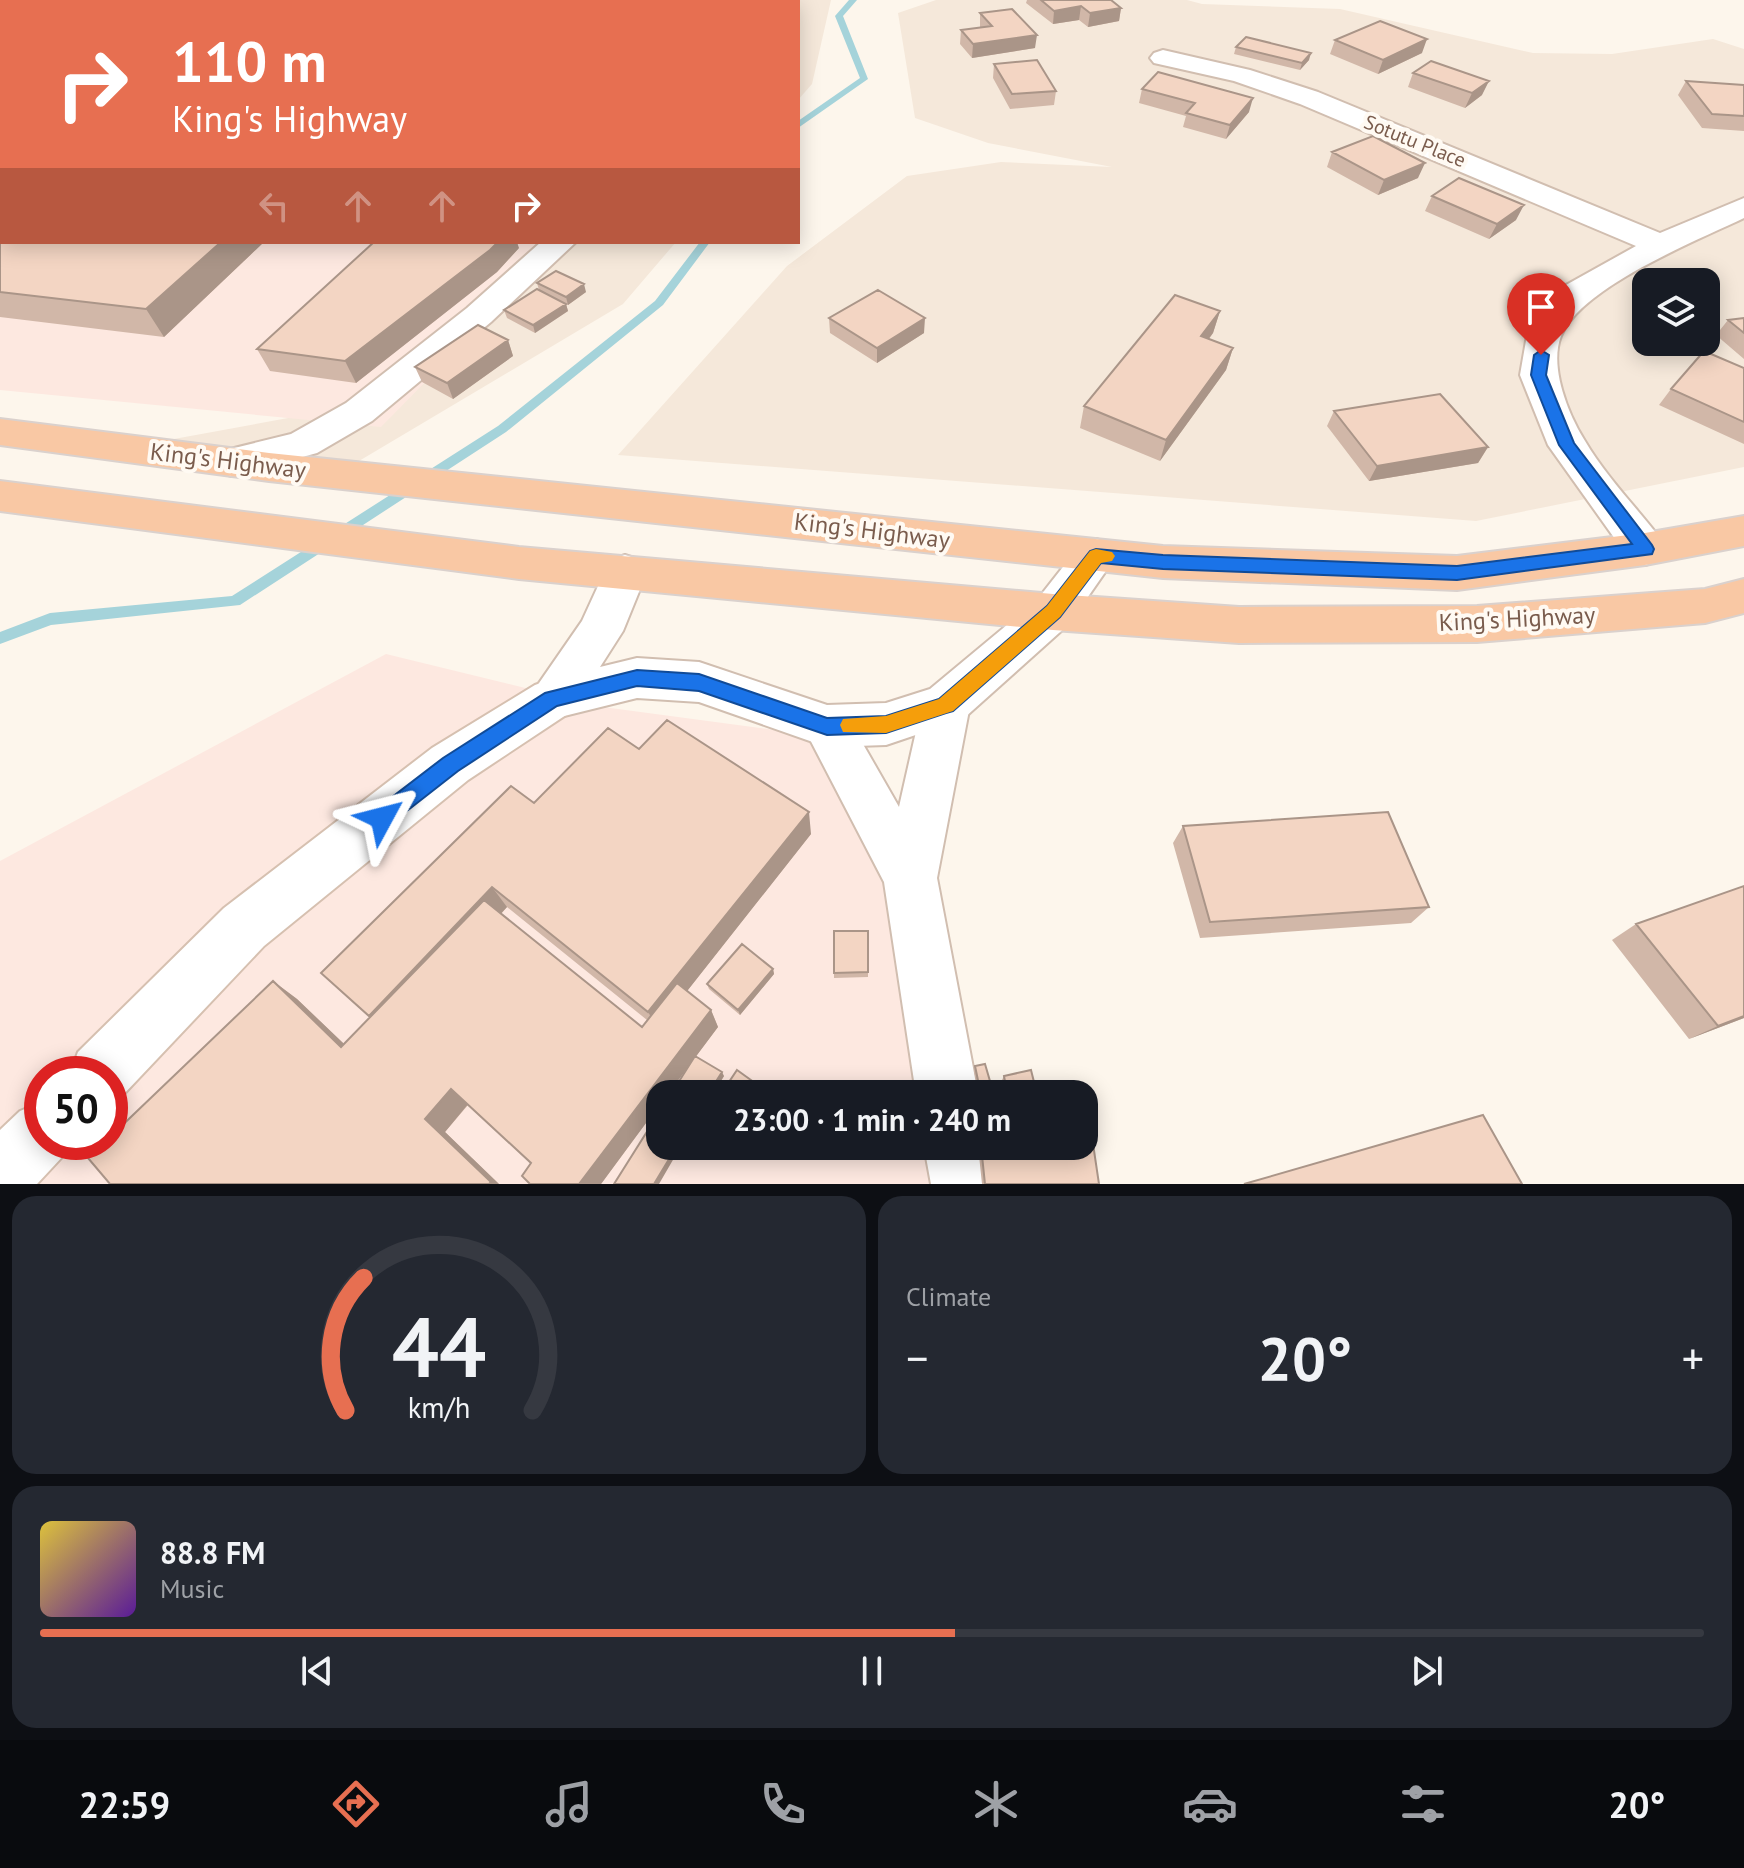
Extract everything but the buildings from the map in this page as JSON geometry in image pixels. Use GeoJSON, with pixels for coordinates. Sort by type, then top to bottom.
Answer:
{"type":"FeatureCollection","features":[{"type":"Feature","properties":{"kind":"highway","name":"King's Highway"},"geometry":{"type":"LineString","coordinates":[[0,432],[250,464],[1163,562],[1457,573],[1645,549],[1744,531]]}},
{"type":"Feature","properties":{"kind":"highway","name":"King's Highway"},"geometry":{"type":"LineString","coordinates":[[0,496],[519,563],[1053,612],[1239,625],[1477,624],[1705,606],[1744,596]]}},
{"type":"Feature","properties":{"kind":"street","name":"Sotutu Place"},"geometry":{"type":"LineString","coordinates":[[1163,58],[1241,75],[1309,98],[1661,245]]}},
{"type":"Feature","properties":{"kind":"street"},"geometry":{"type":"LineString","coordinates":[[1645,549],[1567,445],[1538,375],[1544,335],[1578,292],[1661,245],[1744,207]]}},
{"type":"Feature","properties":{"kind":"street"},"geometry":{"type":"LineString","coordinates":[[250,464],[303,444],[359,412],[479,315],[558,244]]}},
{"type":"Feature","properties":{"kind":"street"},"geometry":{"type":"LineString","coordinates":[[118,1056],[244,927],[450,764],[552,699],[637,678],[699,682],[827,726],[886,724],[946,705],[1053,612],[1096,555]]}},
{"type":"Feature","properties":{"kind":"street"},"geometry":{"type":"LineString","coordinates":[[552,699],[600,631],[625,572]]}},
{"type":"Feature","properties":{"kind":"street"},"geometry":{"type":"LineString","coordinates":[[910,878],[946,705]]}},
{"type":"Feature","properties":{"kind":"street"},"geometry":{"type":"LineString","coordinates":[[827,726],[910,878],[945,1080]]}},
{"type":"Feature","properties":{"kind":"street"},"geometry":{"type":"LineString","coordinates":[[0,1176],[24,1151]]}},
{"type":"Feature","properties":{"kind":"street"},"geometry":{"type":"LineString","coordinates":[[959,1160],[963,1184]]}},
{"type":"Feature","properties":{"kind":"shaded area"},"geometry":{"type":"Polygon","coordinates":[[[800,0],[831,0],[812,84],[800,98],[800,0]]]}},
{"type":"Feature","properties":{"kind":"shaded area"},"geometry":{"type":"Polygon","coordinates":[[[936,0],[1187,0],[1202,4],[1340,9],[1533,53],[1612,54],[1713,39],[1744,49],[1744,467],[1476,521],[618,455],[787,266],[907,176],[1001,162],[1112,167],[988,143],[915,118],[898,13],[936,0]]]}},
{"type":"Feature","properties":{"kind":"shaded area"},"geometry":{"type":"Polygon","coordinates":[[[0,244],[561,244],[381,427],[0,390],[0,244]]]}},
{"type":"Feature","properties":{"kind":"shaded area"},"geometry":{"type":"Polygon","coordinates":[[[550,244],[674,244],[623,304],[359,461],[163,441],[386,400],[550,244]]]}},
{"type":"Feature","properties":{"kind":"shaded area"},"geometry":{"type":"Polygon","coordinates":[[[386,654],[603,707],[806,734],[887,870],[926,1080],[646,1080],[646,1160],[935,1160],[937,1184],[0,1184],[0,861],[386,654]]]}},
{"type":"Feature","properties":{"kind":"waterway"},"geometry":{"type":"LineString","coordinates":[[800,124],[864,79],[839,16],[853,0]]}},
{"type":"Feature","properties":{"kind":"waterway"},"geometry":{"type":"LineString","coordinates":[[0,638],[50,619],[235,601],[502,429],[659,303],[703,244]]}},
{"type":"Feature","properties":{"kind":"slow traffic"},"geometry":{"type":"LineString","coordinates":[[850,725],[886,724],[946,705],[1053,612],[1096,555],[1106,556]]}},
{"type":"Feature","properties":{"kind":"route"},"geometry":{"type":"LineString","coordinates":[[382,818],[450,764],[552,699],[637,678],[699,682],[827,726],[886,724],[946,705],[1053,612],[1096,555],[1163,562],[1457,573],[1645,549],[1567,445],[1538,375],[1541,355]]}}]}
